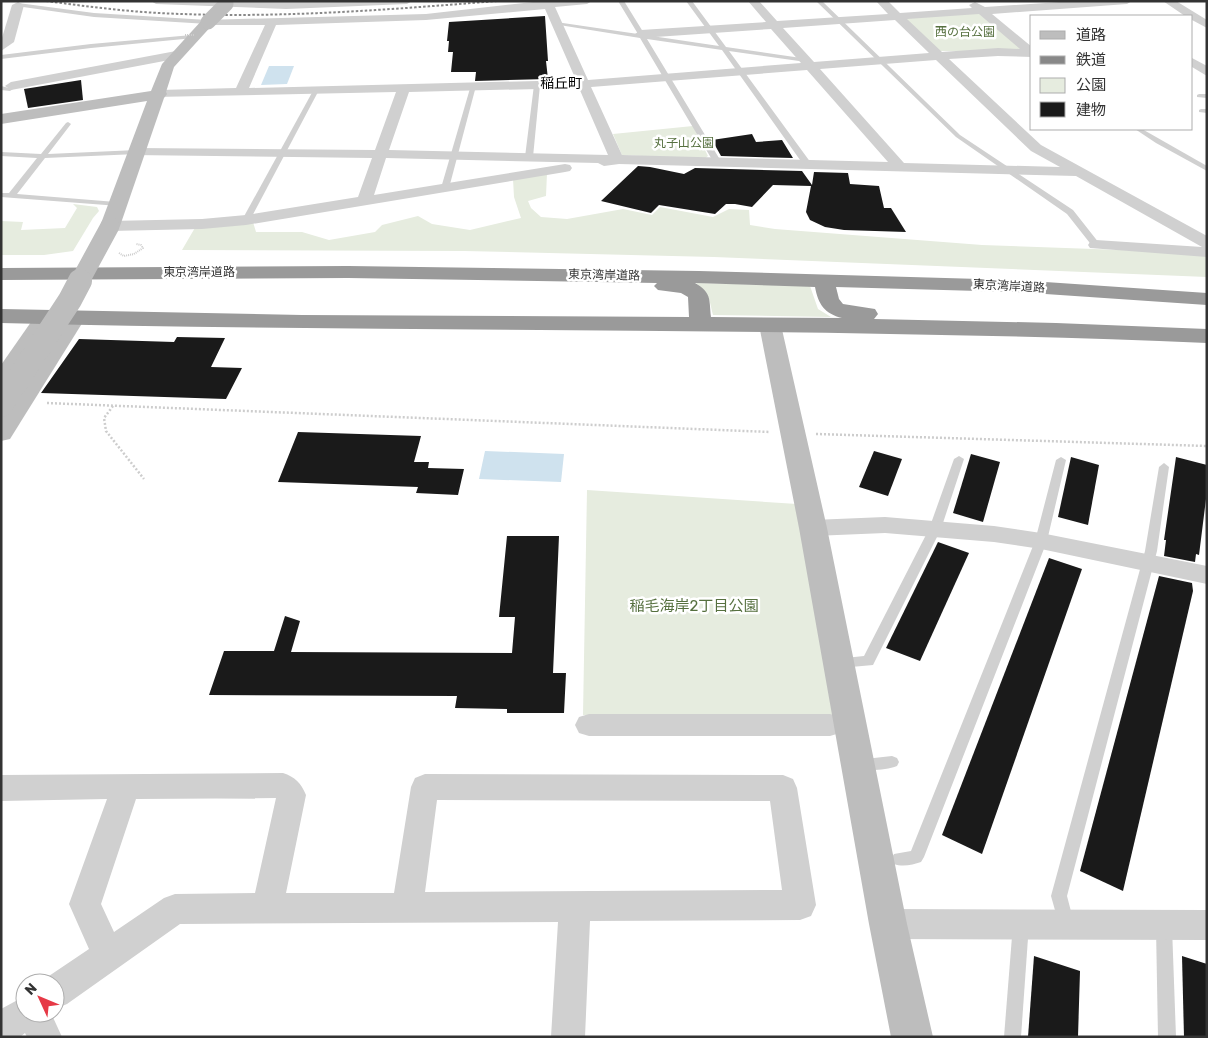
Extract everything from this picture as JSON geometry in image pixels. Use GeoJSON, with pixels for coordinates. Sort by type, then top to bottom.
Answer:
{"type":"FeatureCollection","features":[{"type":"Feature","properties":{"kind":"highway","name":"東京湾岸道路"},"geometry":{"type":"LineString","coordinates":[[1,274],[299,272],[569,274],[1015,286],[1207,299]]}},
{"type":"Feature","properties":{"kind":"highway"},"geometry":{"type":"LineString","coordinates":[[569,274],[691,289],[698,294],[700,324]]}},
{"type":"Feature","properties":{"kind":"highway"},"geometry":{"type":"LineString","coordinates":[[824,280],[827,297],[831,306],[838,311],[849,314],[880,315],[993,327]]}},
{"type":"Feature","properties":{"kind":"highway"},"geometry":{"type":"LineString","coordinates":[[1,316],[993,327],[1207,336]]}},
{"type":"Feature","properties":{"kind":"street"},"geometry":{"type":"LineString","coordinates":[[156,1],[325,5],[407,1]]}},
{"type":"Feature","properties":{"kind":"street"},"geometry":{"type":"LineString","coordinates":[[208,22],[426,17],[547,3],[587,1]]}},
{"type":"Feature","properties":{"kind":"street"},"geometry":{"type":"LineString","coordinates":[[753,1],[901,168]]}},
{"type":"Feature","properties":{"kind":"street"},"geometry":{"type":"LineString","coordinates":[[881,1],[1036,148],[1207,243]]}},
{"type":"Feature","properties":{"kind":"street"},"geometry":{"type":"LineString","coordinates":[[970,1],[1030,51]]}},
{"type":"Feature","properties":{"kind":"street"},"geometry":{"type":"LineString","coordinates":[[642,36],[1038,4],[1127,1]]}},
{"type":"Feature","properties":{"kind":"street"},"geometry":{"type":"LineString","coordinates":[[1168,1],[1191,15]]}},
{"type":"Feature","properties":{"kind":"street"},"geometry":{"type":"LineString","coordinates":[[1103,2],[1117,12]]}},
{"type":"Feature","properties":{"kind":"street"},"geometry":{"type":"LineString","coordinates":[[1,433],[11,403],[110,226],[116,204],[168,67],[192,37],[227,3]]}},
{"type":"Feature","properties":{"kind":"street"},"geometry":{"type":"LineString","coordinates":[[547,3],[618,160]]}},
{"type":"Feature","properties":{"kind":"street"},"geometry":{"type":"LineString","coordinates":[[1038,4],[1053,15]]}},
{"type":"Feature","properties":{"kind":"street"},"geometry":{"type":"LineString","coordinates":[[1,16],[16,10]]}},
{"type":"Feature","properties":{"kind":"street"},"geometry":{"type":"LineString","coordinates":[[1,47],[8,42],[16,10]]}},
{"type":"Feature","properties":{"kind":"street"},"geometry":{"type":"LineString","coordinates":[[1193,16],[1207,25]]}},
{"type":"Feature","properties":{"kind":"street"},"geometry":{"type":"LineString","coordinates":[[240,92],[272,22]]}},
{"type":"Feature","properties":{"kind":"street"},"geometry":{"type":"LineString","coordinates":[[1,119],[159,94],[583,84],[741,72],[809,63],[881,61],[998,52],[1030,53]]}},
{"type":"Feature","properties":{"kind":"street"},"geometry":{"type":"LineString","coordinates":[[6,87],[176,55]]}},
{"type":"Feature","properties":{"kind":"street"},"geometry":{"type":"LineString","coordinates":[[1193,63],[1207,72]]}},
{"type":"Feature","properties":{"kind":"street"},"geometry":{"type":"LineString","coordinates":[[1193,72],[1207,72]]}},
{"type":"Feature","properties":{"kind":"street"},"geometry":{"type":"LineString","coordinates":[[364,201],[404,88]]}},
{"type":"Feature","properties":{"kind":"street"},"geometry":{"type":"LineString","coordinates":[[137,152],[283,152],[453,157],[529,157],[1010,172],[1077,172]]}},
{"type":"Feature","properties":{"kind":"street"},"geometry":{"type":"LineString","coordinates":[[110,226],[202,224],[246,220],[618,160]]}},
{"type":"Feature","properties":{"kind":"street"},"geometry":{"type":"LineString","coordinates":[[1096,245],[1207,252]]}},
{"type":"Feature","properties":{"kind":"street"},"geometry":{"type":"LineString","coordinates":[[1,383],[46,317]]}},
{"type":"Feature","properties":{"kind":"street"},"geometry":{"type":"LineString","coordinates":[[11,403],[75,317]]}},
{"type":"Feature","properties":{"kind":"street"},"geometry":{"type":"LineString","coordinates":[[770,325],[813,528],[888,924],[912,1037]]}},
{"type":"Feature","properties":{"kind":"street"},"geometry":{"type":"LineString","coordinates":[[813,528],[885,525],[994,534],[1041,541],[1207,576]]}},
{"type":"Feature","properties":{"kind":"street"},"geometry":{"type":"LineString","coordinates":[[589,725],[830,725]]}},
{"type":"Feature","properties":{"kind":"street"},"geometry":{"type":"LineString","coordinates":[[1,788],[283,785],[292,795],[267,908]]}},
{"type":"Feature","properties":{"kind":"street"},"geometry":{"type":"LineString","coordinates":[[108,955],[85,904],[126,786]]}},
{"type":"Feature","properties":{"kind":"street"},"geometry":{"type":"LineString","coordinates":[[65,985],[175,909],[800,905],[783,788],[424,787],[407,907]]}},
{"type":"Feature","properties":{"kind":"street"},"geometry":{"type":"LineString","coordinates":[[568,1037],[576,906]]}},
{"type":"Feature","properties":{"kind":"street"},"geometry":{"type":"LineString","coordinates":[[888,924],[1207,925]]}},
{"type":"Feature","properties":{"kind":"street"},"geometry":{"type":"LineString","coordinates":[[1,1030],[15,1020]]}},
{"type":"Feature","properties":{"kind":"street"},"geometry":{"type":"LineString","coordinates":[[39,1023],[45,1037]]}},
{"type":"Feature","properties":{"kind":"lane"},"geometry":{"type":"LineString","coordinates":[[622,1],[718,163]]}},
{"type":"Feature","properties":{"kind":"lane"},"geometry":{"type":"LineString","coordinates":[[689,1],[808,165]]}},
{"type":"Feature","properties":{"kind":"lane"},"geometry":{"type":"LineString","coordinates":[[819,1],[958,136],[1070,212],[1096,245]]}},
{"type":"Feature","properties":{"kind":"lane"},"geometry":{"type":"LineString","coordinates":[[16,10],[208,22]]}},
{"type":"Feature","properties":{"kind":"lane"},"geometry":{"type":"LineString","coordinates":[[556,24],[809,63]]}},
{"type":"Feature","properties":{"kind":"lane"},"geometry":{"type":"LineString","coordinates":[[1,57],[91,46],[192,37]]}},
{"type":"Feature","properties":{"kind":"lane"},"geometry":{"type":"LineString","coordinates":[[91,46],[96,38]]}},
{"type":"Feature","properties":{"kind":"lane"},"geometry":{"type":"LineString","coordinates":[[529,157],[537,85]]}},
{"type":"Feature","properties":{"kind":"lane"},"geometry":{"type":"LineString","coordinates":[[445,188],[473,86]]}},
{"type":"Feature","properties":{"kind":"lane"},"geometry":{"type":"LineString","coordinates":[[246,220],[316,90]]}},
{"type":"Feature","properties":{"kind":"lane"},"geometry":{"type":"LineString","coordinates":[[1199,96],[1207,96]]}},
{"type":"Feature","properties":{"kind":"lane"},"geometry":{"type":"LineString","coordinates":[[11,196],[68,124]]}},
{"type":"Feature","properties":{"kind":"lane"},"geometry":{"type":"LineString","coordinates":[[1140,130],[1207,169]]}},
{"type":"Feature","properties":{"kind":"lane"},"geometry":{"type":"LineString","coordinates":[[1,154],[44,156],[137,152]]}},
{"type":"Feature","properties":{"kind":"lane"},"geometry":{"type":"LineString","coordinates":[[1197,164],[1207,162]]}},
{"type":"Feature","properties":{"kind":"lane"},"geometry":{"type":"LineString","coordinates":[[1,195],[116,204]]}},
{"type":"Feature","properties":{"kind":"lane"},"geometry":{"type":"LineString","coordinates":[[838,663],[868,661],[935,529],[960,459]]}},
{"type":"Feature","properties":{"kind":"lane"},"geometry":{"type":"LineString","coordinates":[[899,859],[916,857],[1041,541],[1061,460]]}},
{"type":"Feature","properties":{"kind":"lane"},"geometry":{"type":"LineString","coordinates":[[1066,924],[1059,896],[1148,564],[1164,466]]}},
{"type":"Feature","properties":{"kind":"lane"},"geometry":{"type":"LineString","coordinates":[[858,764],[892,762]]}},
{"type":"Feature","properties":{"kind":"lane"},"geometry":{"type":"LineString","coordinates":[[1012,1037],[1021,924]]}},
{"type":"Feature","properties":{"kind":"lane"},"geometry":{"type":"LineString","coordinates":[[1164,925],[1167,1037]]}},
{"type":"Feature","properties":{"kind":"path"},"geometry":{"type":"LineString","coordinates":[[128,244],[143,246],[140,251],[134,254]]}},
{"type":"Feature","properties":{"kind":"path"},"geometry":{"type":"LineString","coordinates":[[11,403],[773,432]]}},
{"type":"Feature","properties":{"kind":"path"},"geometry":{"type":"LineString","coordinates":[[113,406],[104,418],[106,431],[144,479]]}},
{"type":"Feature","properties":{"kind":"path"},"geometry":{"type":"LineString","coordinates":[[815,434],[1207,446]]}},
{"type":"Feature","properties":{"kind":"green space","name":"西の台公園"},"geometry":{"type":"Polygon","coordinates":[[[981,14],[1024,49],[1019,51],[939,51],[906,19],[909,17],[981,14]]]}},
{"type":"Feature","properties":{"kind":"green space","name":"丸子山公園"},"geometry":{"type":"Polygon","coordinates":[[[693,126],[708,156],[704,159],[622,155],[613,134],[693,126]]]}},
{"type":"Feature","properties":{"kind":"green space"},"geometry":{"type":"Polygon","coordinates":[[[547,173],[546,196],[528,201],[531,208],[541,217],[567,219],[623,209],[652,215],[660,207],[713,217],[729,209],[749,210],[750,225],[775,229],[982,245],[1207,253],[1207,277],[714,257],[464,251],[182,250],[196,226],[253,222],[256,232],[302,232],[329,240],[375,232],[382,225],[418,216],[432,224],[470,230],[521,218],[514,197],[513,179],[547,173]]]}},
{"type":"Feature","properties":{"kind":"green space"},"geometry":{"type":"Polygon","coordinates":[[[73,204],[97,207],[99,211],[73,251],[44,255],[1,255],[1,221],[23,222],[21,230],[65,228],[77,208],[73,204]]]}},
{"type":"Feature","properties":{"kind":"green space"},"geometry":{"type":"Polygon","coordinates":[[[696,283],[810,286],[818,309],[831,317],[713,315],[710,301],[696,283]]]}},
{"type":"Feature","properties":{"kind":"green space","name":"稲毛海岸2丁目公園"},"geometry":{"type":"Polygon","coordinates":[[[587,490],[797,504],[839,715],[583,715],[587,490]]]}},
{"type":"Feature","properties":{"kind":"water"},"geometry":{"type":"Polygon","coordinates":[[[269,66],[294,66],[287,84],[261,85],[269,66]]]}},
{"type":"Feature","properties":{"kind":"water"},"geometry":{"type":"Polygon","coordinates":[[[485,451],[564,454],[561,482],[479,479],[485,451]]]}},
{"type":"Feature","properties":{"kind":"building"},"geometry":{"type":"Polygon","coordinates":[[[545,16],[548,79],[475,81],[476,72],[451,72],[453,52],[448,52],[449,22],[545,16]]]}},
{"type":"Feature","properties":{"kind":"building"},"geometry":{"type":"Polygon","coordinates":[[[81,80],[83,100],[28,108],[24,89],[81,80]]]}},
{"type":"Feature","properties":{"kind":"building"},"geometry":{"type":"Polygon","coordinates":[[[752,134],[756,142],[782,140],[793,158],[721,156],[712,140],[752,134]]]}},
{"type":"Feature","properties":{"kind":"building"},"geometry":{"type":"Polygon","coordinates":[[[638,166],[684,174],[695,168],[802,171],[812,185],[814,172],[848,173],[850,184],[879,186],[884,208],[891,208],[906,232],[844,230],[825,227],[810,220],[806,212],[811,186],[773,185],[752,207],[726,204],[715,214],[659,205],[651,213],[601,201],[638,166]]]}},
{"type":"Feature","properties":{"kind":"building"},"geometry":{"type":"Polygon","coordinates":[[[177,337],[225,338],[211,367],[242,368],[226,399],[41,393],[79,339],[174,342],[177,337]]]}},
{"type":"Feature","properties":{"kind":"building"},"geometry":{"type":"Polygon","coordinates":[[[298,432],[421,436],[414,462],[429,462],[428,468],[464,469],[458,495],[416,493],[418,487],[278,482],[298,432]]]}},
{"type":"Feature","properties":{"kind":"building"},"geometry":{"type":"Polygon","coordinates":[[[874,451],[902,459],[888,496],[859,487],[874,451]]]}},
{"type":"Feature","properties":{"kind":"building"},"geometry":{"type":"Polygon","coordinates":[[[971,454],[1000,462],[983,522],[953,513],[971,454]]]}},
{"type":"Feature","properties":{"kind":"building"},"geometry":{"type":"Polygon","coordinates":[[[1071,457],[1099,465],[1088,525],[1058,517],[1071,457]]]}},
{"type":"Feature","properties":{"kind":"building"},"geometry":{"type":"Polygon","coordinates":[[[1176,457],[1207,465],[1207,491],[1199,555],[1196,554],[1195,562],[1164,556],[1166,540],[1164,540],[1176,457]]]}},
{"type":"Feature","properties":{"kind":"building"},"geometry":{"type":"Polygon","coordinates":[[[507,536],[559,536],[553,673],[566,673],[564,713],[507,713],[507,709],[455,708],[457,696],[209,695],[224,651],[274,651],[285,616],[300,621],[291,652],[512,653],[515,617],[499,617],[507,536]]]}},
{"type":"Feature","properties":{"kind":"building"},"geometry":{"type":"Polygon","coordinates":[[[938,542],[969,553],[920,661],[886,648],[938,542]]]}},
{"type":"Feature","properties":{"kind":"building"},"geometry":{"type":"Polygon","coordinates":[[[1049,558],[1082,569],[982,854],[942,835],[1049,558]]]}},
{"type":"Feature","properties":{"kind":"building"},"geometry":{"type":"Polygon","coordinates":[[[1159,576],[1192,583],[1193,591],[1123,891],[1080,871],[1159,576]]]}},
{"type":"Feature","properties":{"kind":"building"},"geometry":{"type":"Polygon","coordinates":[[[1034,956],[1080,971],[1078,1037],[1028,1037],[1034,956]]]}},
{"type":"Feature","properties":{"kind":"building"},"geometry":{"type":"Polygon","coordinates":[[[1182,956],[1207,964],[1207,1037],[1184,1037],[1182,956]]]}},
{"type":"Feature","properties":{"kind":"railway"},"geometry":{"type":"LineString","coordinates":[[46,1],[145,12],[201,15],[371,10],[497,1]]}},
{"type":"Feature","properties":{"kind":"district","name":"稲丘町"},"geometry":{"type":"Point","coordinates":[561,83]}}]}
